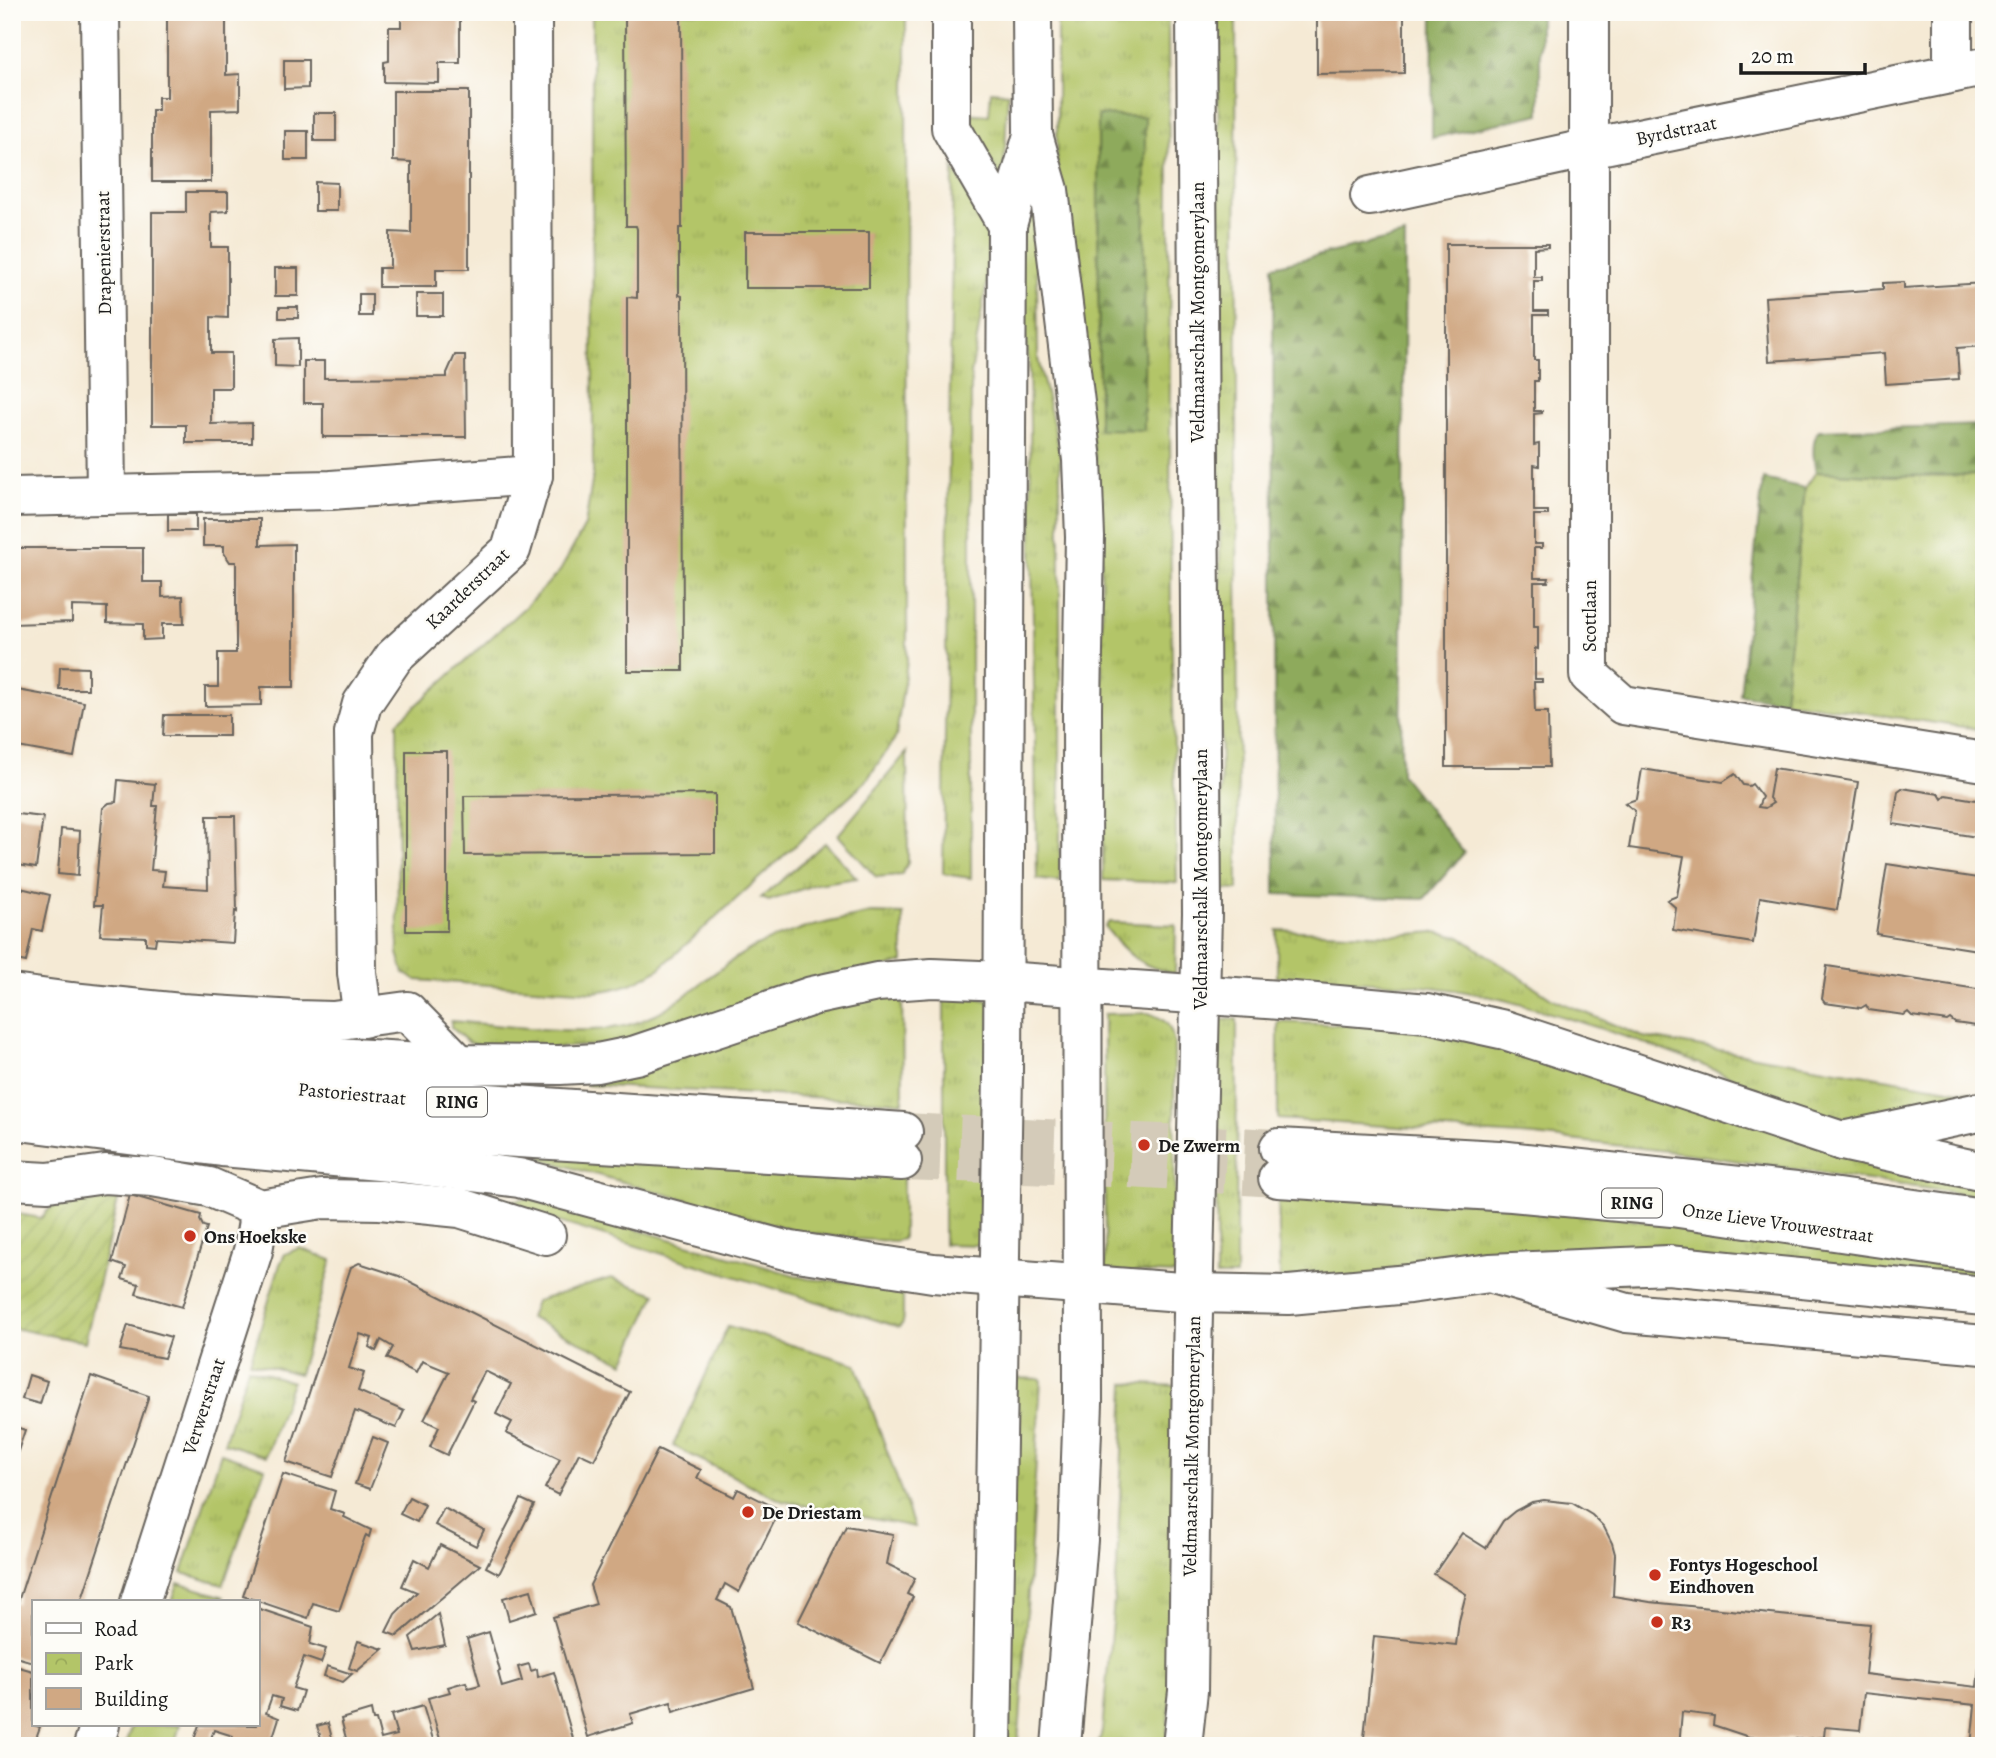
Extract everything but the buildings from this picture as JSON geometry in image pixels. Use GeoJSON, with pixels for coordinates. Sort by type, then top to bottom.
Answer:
{"type":"FeatureCollection","features":[{"type":"Feature","properties":{"kind":"main road","name":"Drapenierstraat"},"geometry":{"type":"LineString","coordinates":[[100,12],[106,495]]}},
{"type":"Feature","properties":{"kind":"main road","name":"Kaarderstraat"},"geometry":{"type":"LineString","coordinates":[[363,1018],[357,973],[354,733],[362,704],[394,657],[511,550],[533,475],[532,12]]}},
{"type":"Feature","properties":{"kind":"main road"},"geometry":{"type":"LineString","coordinates":[[951,12],[951,128],[1007,225]]}},
{"type":"Feature","properties":{"kind":"main road"},"geometry":{"type":"LineString","coordinates":[[1032,12],[1033,135],[1049,190],[1082,460],[1085,537],[1082,707],[1083,1402],[1078,1540],[1061,1746]]}},
{"type":"Feature","properties":{"kind":"main road","name":"Veldmaarschalk Montgomerylaan"},"geometry":{"type":"LineString","coordinates":[[1182,1746],[1188,1691],[1202,913],[1196,12]]}},
{"type":"Feature","properties":{"kind":"main road","name":"Scottlaan"},"geometry":{"type":"LineString","coordinates":[[1588,12],[1589,675],[1623,705],[1984,762]]}},
{"type":"Feature","properties":{"kind":"main road"},"geometry":{"type":"LineString","coordinates":[[1953,12],[1968,70]]}},
{"type":"Feature","properties":{"kind":"main road","name":"Byrdstraat"},"geometry":{"type":"LineString","coordinates":[[1370,196],[1968,70]]}},
{"type":"Feature","properties":{"kind":"main road"},"geometry":{"type":"LineString","coordinates":[[992,1746],[1003,981],[1007,225],[1033,135]]}},
{"type":"Feature","properties":{"kind":"main road"},"geometry":{"type":"LineString","coordinates":[[12,496],[331,490],[533,475]]}},
{"type":"Feature","properties":{"kind":"main road"},"geometry":{"type":"LineString","coordinates":[[12,1027],[229,1051],[459,1064],[560,1065],[597,1063],[636,1055],[812,996],[877,982],[932,978],[1003,981],[1294,1001],[1427,1013],[1505,1030],[1842,1141],[1984,1172]]}},
{"type":"Feature","properties":{"kind":"main road"},"geometry":{"type":"LineString","coordinates":[[12,994],[181,1013],[297,1020],[333,1021],[407,1011],[459,1064]]}},
{"type":"Feature","properties":{"kind":"main road","name":"Pastoriestraat"},"geometry":{"type":"LineString","coordinates":[[12,1058],[98,1071],[488,1104],[902,1147],[251,1122],[112,1107],[12,1092]]}},
{"type":"Feature","properties":{"kind":"main road"},"geometry":{"type":"LineString","coordinates":[[1842,1141],[1984,1111]]}},
{"type":"Feature","properties":{"kind":"main road"},"geometry":{"type":"LineString","coordinates":[[12,1120],[209,1145],[401,1163],[520,1178],[785,1250],[933,1273],[1194,1293],[1289,1295],[1409,1284],[1490,1273],[1668,1265],[1984,1296]]}},
{"type":"Feature","properties":{"kind":"main road","name":"Onze Lieve Vrouwestraat"},"geometry":{"type":"LineString","coordinates":[[1984,1219],[1796,1192],[1499,1160],[1278,1163],[1512,1192],[1672,1207],[1984,1253]]}},
{"type":"Feature","properties":{"kind":"main road"},"geometry":{"type":"LineString","coordinates":[[12,1180],[48,1182],[105,1174],[153,1177],[209,1187],[260,1209],[322,1199],[380,1200],[460,1208],[546,1235]]}},
{"type":"Feature","properties":{"kind":"main road"},"geometry":{"type":"LineString","coordinates":[[460,1208],[520,1178]]}},
{"type":"Feature","properties":{"kind":"main road","name":"Verwerstraat"},"geometry":{"type":"LineString","coordinates":[[140,1600],[253,1251],[260,1209]]}},
{"type":"Feature","properties":{"kind":"main road"},"geometry":{"type":"LineString","coordinates":[[1490,1273],[1626,1313],[1984,1345]]}},
{"type":"Feature","properties":{"kind":"main road"},"geometry":{"type":"LineString","coordinates":[[93,1746],[100,1726]]}},
{"type":"Feature","properties":{"kind":"green space"},"geometry":{"type":"Polygon","coordinates":[[[592,12],[906,12],[907,661],[896,737],[866,781],[659,969],[642,978],[620,987],[593,992],[416,980],[404,973],[398,953],[397,723],[526,606],[560,571],[585,526],[593,475],[592,12]]]}},
{"type":"Feature","properties":{"kind":"green space"},"geometry":{"type":"Polygon","coordinates":[[[1057,12],[1168,12],[1171,615],[1177,883],[1103,880],[1101,499],[1057,193],[1057,12]],[[1098,116],[1100,429],[1145,117],[1098,116]]]}},
{"type":"Feature","properties":{"kind":"green space"},"geometry":{"type":"Polygon","coordinates":[[[1218,12],[1236,12],[1238,890],[1221,889],[1218,12]]]}},
{"type":"Feature","properties":{"kind":"green space"},"geometry":{"type":"Polygon","coordinates":[[[1433,12],[1540,12],[1540,114],[1432,138],[1433,12]]]}},
{"type":"Feature","properties":{"kind":"green space"},"geometry":{"type":"Polygon","coordinates":[[[991,91],[1008,93],[1003,183],[964,113],[989,115],[991,91]]]}},
{"type":"Feature","properties":{"kind":"green space"},"geometry":{"type":"Polygon","coordinates":[[[1098,115],[1145,117],[1144,430],[1099,429],[1098,115]]]}},
{"type":"Feature","properties":{"kind":"green space"},"geometry":{"type":"Polygon","coordinates":[[[953,168],[989,227],[992,251],[971,374],[971,878],[943,874],[953,168]]]}},
{"type":"Feature","properties":{"kind":"green space"},"geometry":{"type":"Polygon","coordinates":[[[1029,183],[1036,188],[1038,359],[1060,452],[1060,882],[1037,879],[1029,362],[1015,282],[1029,183]]]}},
{"type":"Feature","properties":{"kind":"green space"},"geometry":{"type":"Polygon","coordinates":[[[1405,235],[1401,774],[1464,853],[1424,899],[1275,894],[1273,266],[1405,235]]]}},
{"type":"Feature","properties":{"kind":"green space"},"geometry":{"type":"Polygon","coordinates":[[[1984,425],[1984,475],[1891,476],[1816,472],[1814,451],[1818,430],[1984,425]]]}},
{"type":"Feature","properties":{"kind":"green space"},"geometry":{"type":"Polygon","coordinates":[[[1816,472],[1891,476],[1984,475],[1984,730],[1784,701],[1805,488],[1816,472]]]}},
{"type":"Feature","properties":{"kind":"green space"},"geometry":{"type":"Polygon","coordinates":[[[1763,479],[1805,488],[1784,701],[1740,695],[1763,479]]]}},
{"type":"Feature","properties":{"kind":"green space"},"geometry":{"type":"Polygon","coordinates":[[[907,752],[908,863],[901,875],[876,877],[838,835],[907,752]]]}},
{"type":"Feature","properties":{"kind":"green space"},"geometry":{"type":"Polygon","coordinates":[[[825,843],[857,878],[816,884],[769,901],[761,898],[825,843]]]}},
{"type":"Feature","properties":{"kind":"green space"},"geometry":{"type":"Polygon","coordinates":[[[871,913],[903,914],[903,962],[634,1043],[498,1051],[468,1042],[451,1027],[451,1021],[567,1030],[612,1028],[632,1024],[678,1001],[734,959],[763,943],[809,927],[871,913]]]}},
{"type":"Feature","properties":{"kind":"green space"},"geometry":{"type":"Polygon","coordinates":[[[1109,922],[1176,925],[1175,974],[1135,958],[1105,927],[1109,922]]]}},
{"type":"Feature","properties":{"kind":"green space"},"geometry":{"type":"Polygon","coordinates":[[[1277,930],[1397,935],[1435,932],[1460,937],[1553,999],[1643,1037],[1973,1093],[1872,1116],[1838,1117],[1811,1112],[1654,1047],[1508,1001],[1422,986],[1277,977],[1277,930]]]}},
{"type":"Feature","properties":{"kind":"green space"},"geometry":{"type":"Polygon","coordinates":[[[944,990],[990,1001],[989,1238],[979,1245],[944,1244],[944,990]]]}},
{"type":"Feature","properties":{"kind":"green space"},"geometry":{"type":"Polygon","coordinates":[[[902,992],[903,1102],[587,1085],[588,1077],[774,1018],[902,992]]]}},
{"type":"Feature","properties":{"kind":"green space"},"geometry":{"type":"Polygon","coordinates":[[[1148,1013],[1167,1024],[1174,1043],[1175,1274],[1105,1271],[1104,1014],[1148,1013]]]}},
{"type":"Feature","properties":{"kind":"green space"},"geometry":{"type":"Polygon","coordinates":[[[1237,1019],[1236,1276],[1216,1276],[1218,1020],[1237,1019]]]}},
{"type":"Feature","properties":{"kind":"green space"},"geometry":{"type":"Polygon","coordinates":[[[1278,1022],[1399,1027],[1462,1036],[1984,1181],[1984,1197],[1684,1153],[1535,1136],[1278,1119],[1278,1022]]]}},
{"type":"Feature","properties":{"kind":"green space"},"geometry":{"type":"Polygon","coordinates":[[[542,1153],[903,1172],[903,1239],[851,1239],[800,1232],[541,1159],[542,1153]]]}},
{"type":"Feature","properties":{"kind":"green space"},"geometry":{"type":"Polygon","coordinates":[[[1278,1188],[1564,1209],[1984,1271],[1984,1287],[1280,1278],[1278,1188]]]}},
{"type":"Feature","properties":{"kind":"green space"},"geometry":{"type":"Polygon","coordinates":[[[120,1191],[85,1342],[12,1328],[12,1213],[41,1218],[52,1206],[120,1191]]]}},
{"type":"Feature","properties":{"kind":"green space"},"geometry":{"type":"Polygon","coordinates":[[[528,1198],[808,1279],[903,1286],[903,1323],[899,1327],[504,1205],[528,1198]]]}},
{"type":"Feature","properties":{"kind":"green space"},"geometry":{"type":"Polygon","coordinates":[[[299,1248],[332,1260],[299,1374],[250,1362],[280,1264],[285,1254],[299,1248]]]}},
{"type":"Feature","properties":{"kind":"green space"},"geometry":{"type":"Polygon","coordinates":[[[611,1278],[656,1294],[624,1363],[530,1318],[536,1301],[611,1278]]]}},
{"type":"Feature","properties":{"kind":"green space"},"geometry":{"type":"Polygon","coordinates":[[[728,1326],[856,1364],[914,1527],[782,1501],[673,1446],[728,1326]]]}},
{"type":"Feature","properties":{"kind":"green space"},"geometry":{"type":"Polygon","coordinates":[[[248,1368],[292,1382],[266,1456],[224,1443],[248,1368]]]}},
{"type":"Feature","properties":{"kind":"green space"},"geometry":{"type":"Polygon","coordinates":[[[1012,1378],[1041,1379],[1020,1723],[1017,1746],[1002,1746],[1012,1378]]]}},
{"type":"Feature","properties":{"kind":"green space"},"geometry":{"type":"Polygon","coordinates":[[[1125,1383],[1177,1386],[1175,1629],[1166,1746],[1098,1746],[1102,1731],[1117,1567],[1125,1383]]]}},
{"type":"Feature","properties":{"kind":"green space"},"geometry":{"type":"Polygon","coordinates":[[[221,1453],[265,1468],[223,1585],[182,1573],[221,1453]]]}},
{"type":"Feature","properties":{"kind":"green space"},"geometry":{"type":"Polygon","coordinates":[[[178,1583],[224,1597],[223,1600],[173,1600],[178,1583]]]}},
{"type":"Feature","properties":{"kind":"green space"},"geometry":{"type":"Polygon","coordinates":[[[132,1726],[180,1726],[174,1746],[125,1746],[132,1726]]]}},
{"type":"Feature","properties":{"kind":"tunnel"},"geometry":{"type":"LineString","coordinates":[[903,1132],[1279,1148]]}},
{"type":"Feature","properties":{"kind":"tunnel"},"geometry":{"type":"LineString","coordinates":[[902,1161],[1111,1168],[1278,1178]]}},
{"type":"Feature","properties":{"kind":"place","name":"De Zwerm"},"geometry":{"type":"Point","coordinates":[1144,1145]}},
{"type":"Feature","properties":{"kind":"place","name":"Ons Hoekske"},"geometry":{"type":"Point","coordinates":[190,1236]}},
{"type":"Feature","properties":{"kind":"place","name":"De Driestam"},"geometry":{"type":"Point","coordinates":[748,1512]}},
{"type":"Feature","properties":{"kind":"place","name":"Fontys Hogeschool Eindhoven"},"geometry":{"type":"Point","coordinates":[1655,1575]}},
{"type":"Feature","properties":{"kind":"place","name":"R3"},"geometry":{"type":"Point","coordinates":[1657,1622]}}]}
